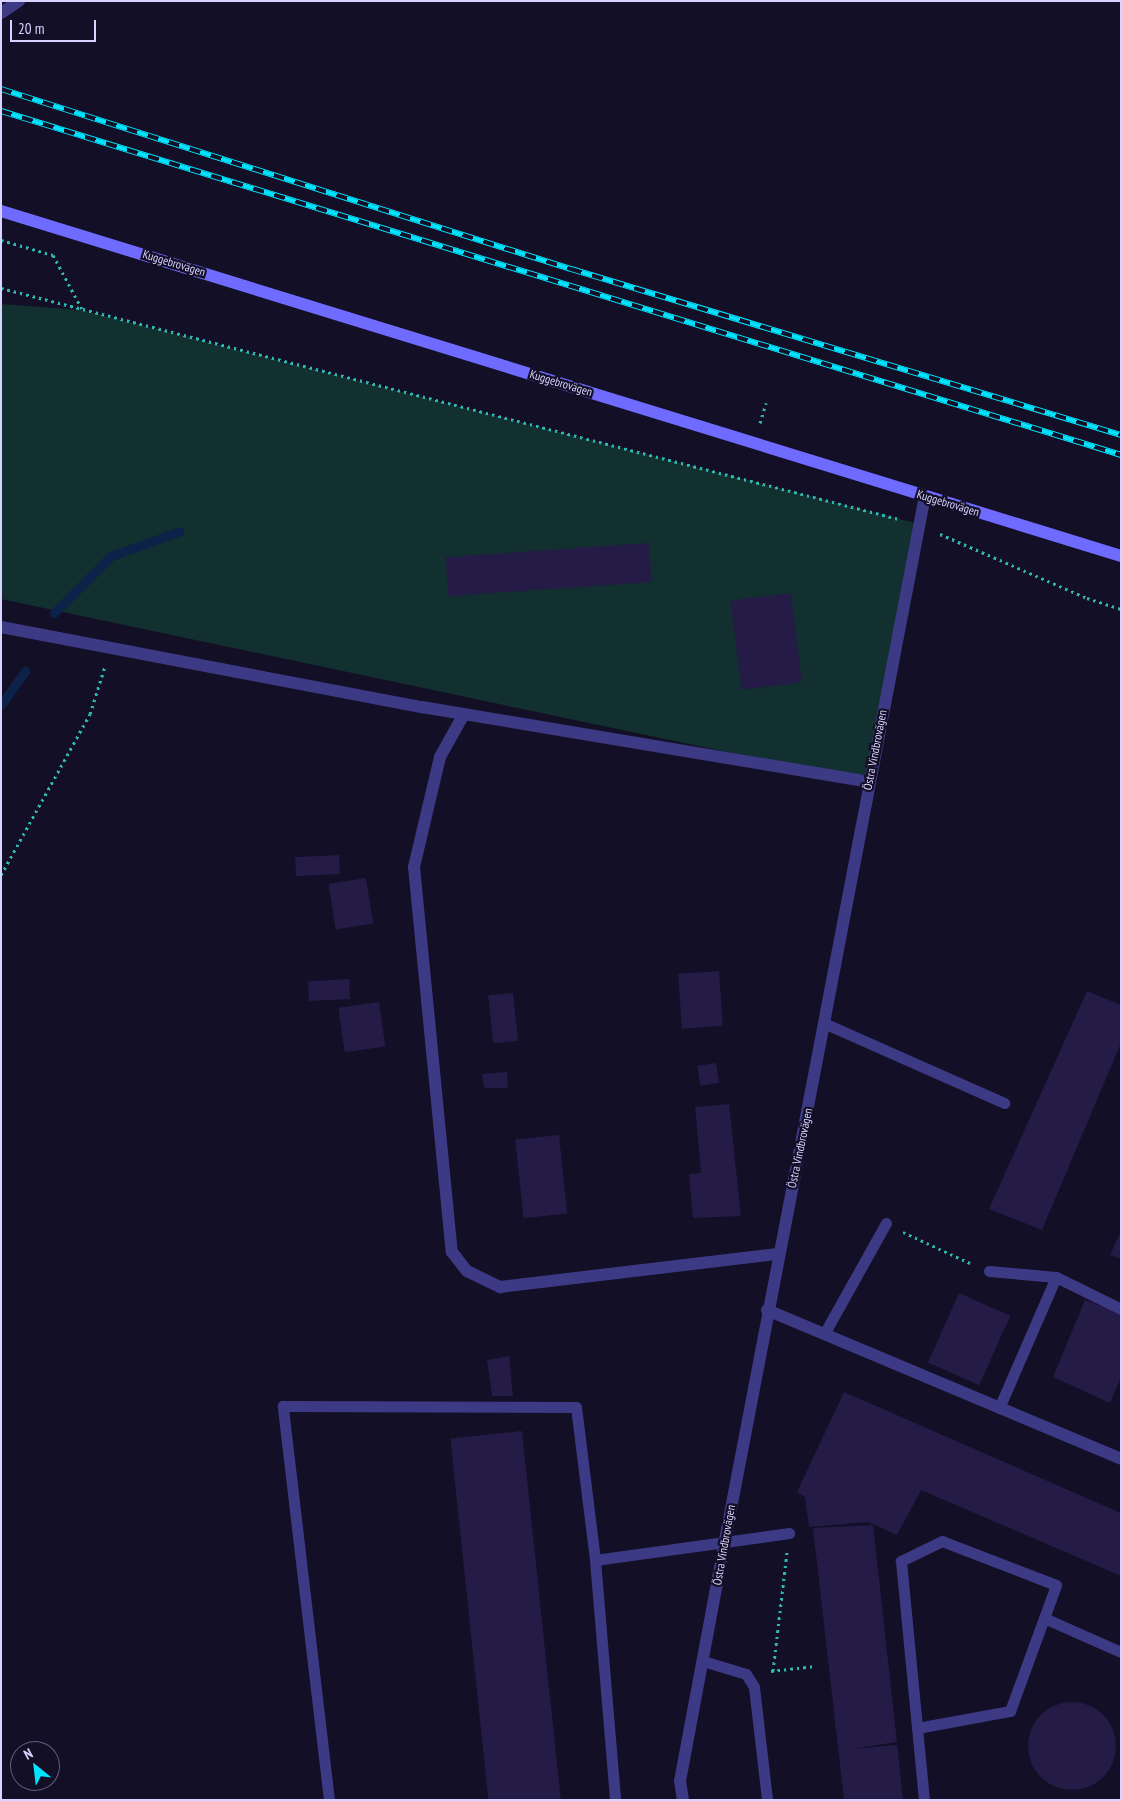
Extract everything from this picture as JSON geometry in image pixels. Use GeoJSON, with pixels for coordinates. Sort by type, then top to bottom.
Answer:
{"type":"FeatureCollection","features":[{"type":"Feature","properties":{"kind":"main road","name":"Kuggebrovägen"},"geometry":{"type":"LineString","coordinates":[[1,211],[1121,556]]}},
{"type":"Feature","properties":{"kind":"street"},"geometry":{"type":"LineString","coordinates":[[1,13],[19,1]]}},
{"type":"Feature","properties":{"kind":"street","name":"Östra Vindbrovägen"},"geometry":{"type":"LineString","coordinates":[[683,1800],[680,1781],[778,1254],[826,1024],[869,782],[925,496]]}},
{"type":"Feature","properties":{"kind":"street"},"geometry":{"type":"LineString","coordinates":[[1,627],[464,714],[869,782]]}},
{"type":"Feature","properties":{"kind":"street"},"geometry":{"type":"LineString","coordinates":[[464,714],[440,757],[414,867],[452,1252],[467,1271],[500,1287],[778,1254]]}},
{"type":"Feature","properties":{"kind":"street"},"geometry":{"type":"LineString","coordinates":[[768,1310],[1121,1459]]}},
{"type":"Feature","properties":{"kind":"lane"},"geometry":{"type":"LineString","coordinates":[[826,1024],[1004,1103]]}},
{"type":"Feature","properties":{"kind":"lane"},"geometry":{"type":"LineString","coordinates":[[824,1334],[886,1223]]}},
{"type":"Feature","properties":{"kind":"lane"},"geometry":{"type":"LineString","coordinates":[[989,1272],[1056,1277],[1121,1309]]}},
{"type":"Feature","properties":{"kind":"lane"},"geometry":{"type":"LineString","coordinates":[[999,1408],[1056,1277]]}},
{"type":"Feature","properties":{"kind":"lane"},"geometry":{"type":"LineString","coordinates":[[329,1800],[283,1406],[576,1408],[594,1560],[615,1800]]}},
{"type":"Feature","properties":{"kind":"lane"},"geometry":{"type":"LineString","coordinates":[[594,1560],[725,1540],[789,1533]]}},
{"type":"Feature","properties":{"kind":"lane"},"geometry":{"type":"LineString","coordinates":[[917,1728],[1010,1711],[1056,1585],[942,1541],[901,1561],[917,1728],[924,1800]]}},
{"type":"Feature","properties":{"kind":"lane"},"geometry":{"type":"LineString","coordinates":[[1044,1618],[1121,1652]]}},
{"type":"Feature","properties":{"kind":"lane"},"geometry":{"type":"LineString","coordinates":[[703,1661],[746,1674],[754,1688],[767,1800]]}},
{"type":"Feature","properties":{"kind":"path"},"geometry":{"type":"LineString","coordinates":[[1,240],[52,256],[82,310]]}},
{"type":"Feature","properties":{"kind":"path"},"geometry":{"type":"LineString","coordinates":[[1,288],[919,524],[1087,598],[1121,609]]}},
{"type":"Feature","properties":{"kind":"path"},"geometry":{"type":"LineString","coordinates":[[1,875],[90,714],[110,649]]}},
{"type":"Feature","properties":{"kind":"path"},"geometry":{"type":"LineString","coordinates":[[886,1223],[989,1272]]}},
{"type":"Feature","properties":{"kind":"path"},"geometry":{"type":"LineString","coordinates":[[773,1671],[789,1533]]}},
{"type":"Feature","properties":{"kind":"path"},"geometry":{"type":"LineString","coordinates":[[746,1674],[816,1666]]}},
{"type":"Feature","properties":{"kind":"green space"},"geometry":{"type":"Polygon","coordinates":[[[1,304],[82,310],[919,524],[869,782],[1,599],[1,304]]]}},
{"type":"Feature","properties":{"kind":"building"},"geometry":{"type":"Polygon","coordinates":[[[649,543],[652,582],[448,596],[445,557],[649,543]]]}},
{"type":"Feature","properties":{"kind":"building"},"geometry":{"type":"Polygon","coordinates":[[[791,593],[802,682],[741,690],[730,600],[791,593]]]}},
{"type":"Feature","properties":{"kind":"building"},"geometry":{"type":"Polygon","coordinates":[[[339,855],[340,874],[296,876],[295,857],[339,855]]]}},
{"type":"Feature","properties":{"kind":"building"},"geometry":{"type":"Polygon","coordinates":[[[366,878],[373,923],[336,929],[328,884],[366,878]]]}},
{"type":"Feature","properties":{"kind":"building"},"geometry":{"type":"Polygon","coordinates":[[[719,971],[723,1026],[682,1029],[678,974],[719,971]]]}},
{"type":"Feature","properties":{"kind":"building"},"geometry":{"type":"Polygon","coordinates":[[[349,979],[350,999],[309,1001],[308,981],[349,979]]]}},
{"type":"Feature","properties":{"kind":"building"},"geometry":{"type":"Polygon","coordinates":[[[1087,991],[1121,1005],[1121,1043],[1042,1230],[989,1209],[1087,991]]]}},
{"type":"Feature","properties":{"kind":"building"},"geometry":{"type":"Polygon","coordinates":[[[513,993],[518,1041],[493,1043],[488,996],[513,993]]]}},
{"type":"Feature","properties":{"kind":"building"},"geometry":{"type":"Polygon","coordinates":[[[379,1002],[385,1047],[345,1052],[338,1008],[379,1002]]]}},
{"type":"Feature","properties":{"kind":"building"},"geometry":{"type":"Polygon","coordinates":[[[716,1063],[719,1083],[700,1086],[697,1066],[716,1063]]]}},
{"type":"Feature","properties":{"kind":"building"},"geometry":{"type":"Polygon","coordinates":[[[507,1072],[508,1088],[484,1088],[482,1074],[507,1072]]]}},
{"type":"Feature","properties":{"kind":"building"},"geometry":{"type":"Polygon","coordinates":[[[729,1104],[741,1216],[693,1218],[689,1174],[701,1173],[695,1107],[729,1104]]]}},
{"type":"Feature","properties":{"kind":"building"},"geometry":{"type":"Polygon","coordinates":[[[559,1135],[567,1214],[523,1218],[515,1140],[559,1135]]]}},
{"type":"Feature","properties":{"kind":"building"},"geometry":{"type":"Polygon","coordinates":[[[1121,1231],[1121,1259],[1110,1255],[1121,1231]]]}},
{"type":"Feature","properties":{"kind":"building"},"geometry":{"type":"Polygon","coordinates":[[[959,1293],[1010,1316],[979,1385],[928,1362],[959,1293]]]}},
{"type":"Feature","properties":{"kind":"building"},"geometry":{"type":"Polygon","coordinates":[[[1085,1300],[1121,1313],[1121,1377],[1110,1403],[1053,1377],[1085,1300]]]}},
{"type":"Feature","properties":{"kind":"building"},"geometry":{"type":"Polygon","coordinates":[[[509,1356],[513,1396],[492,1396],[487,1360],[509,1356]]]}},
{"type":"Feature","properties":{"kind":"building"},"geometry":{"type":"Polygon","coordinates":[[[844,1392],[1121,1513],[1121,1576],[921,1490],[897,1535],[868,1522],[809,1527],[805,1497],[797,1492],[844,1392]]]}},
{"type":"Feature","properties":{"kind":"building"},"geometry":{"type":"Polygon","coordinates":[[[522,1431],[561,1800],[488,1800],[450,1439],[522,1431]]]}},
{"type":"Feature","properties":{"kind":"building"},"geometry":{"type":"Polygon","coordinates":[[[873,1525],[897,1742],[850,1749],[897,1745],[903,1800],[844,1800],[813,1528],[873,1525]]]}},
{"type":"Feature","properties":{"kind":"building"},"geometry":{"type":"Polygon","coordinates":[[[1072,1702],[1089,1705],[1097,1709],[1109,1721],[1113,1729],[1116,1746],[1113,1763],[1109,1771],[1097,1783],[1089,1787],[1072,1790],[1055,1787],[1047,1783],[1035,1771],[1031,1763],[1028,1746],[1031,1729],[1035,1721],[1047,1709],[1055,1705],[1072,1702]]]}},
{"type":"Feature","properties":{"kind":"waterway"},"geometry":{"type":"LineString","coordinates":[[54,613],[111,556],[180,531]]}},
{"type":"Feature","properties":{"kind":"waterway"},"geometry":{"type":"LineString","coordinates":[[1,705],[25,671]]}},
{"type":"Feature","properties":{"kind":"railway"},"geometry":{"type":"LineString","coordinates":[[1,89],[571,269],[1121,435]]}},
{"type":"Feature","properties":{"kind":"railway"},"geometry":{"type":"LineString","coordinates":[[1,111],[1121,455]]}}]}
